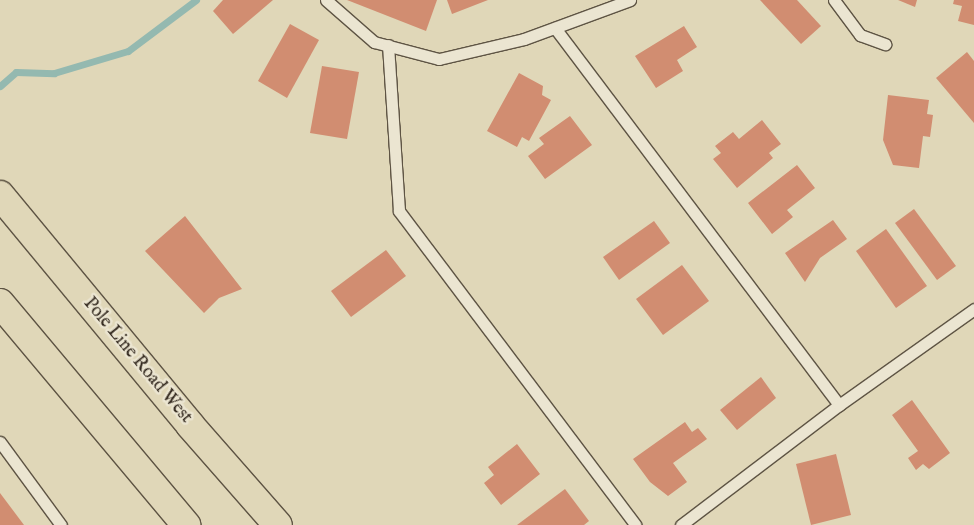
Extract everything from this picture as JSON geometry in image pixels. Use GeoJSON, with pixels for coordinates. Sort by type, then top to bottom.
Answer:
{"type":"FeatureCollection","features":[{"type":"Feature","properties":{"kind":"highway","name":"Pole Line Road West"},"geometry":{"type":"LineString","coordinates":[[0,195],[278,525]]}},
{"type":"Feature","properties":{"kind":"highway"},"geometry":{"type":"LineString","coordinates":[[0,303],[186,525]]}},
{"type":"Feature","properties":{"kind":"lane"},"geometry":{"type":"LineString","coordinates":[[326,0],[374,42],[439,59],[524,39],[630,0]]}},
{"type":"Feature","properties":{"kind":"lane"},"geometry":{"type":"LineString","coordinates":[[834,0],[860,35],[885,44]]}},
{"type":"Feature","properties":{"kind":"lane"},"geometry":{"type":"LineString","coordinates":[[555,28],[839,405]]}},
{"type":"Feature","properties":{"kind":"lane"},"geometry":{"type":"LineString","coordinates":[[388,45],[399,211],[636,525]]}},
{"type":"Feature","properties":{"kind":"lane"},"geometry":{"type":"LineString","coordinates":[[681,525],[839,405],[974,309]]}},
{"type":"Feature","properties":{"kind":"lane"},"geometry":{"type":"LineString","coordinates":[[0,442],[61,525]]}},
{"type":"Feature","properties":{"kind":"building"},"geometry":{"type":"Polygon","coordinates":[[[223,0],[273,0],[233,34],[213,11],[223,0]]]}},
{"type":"Feature","properties":{"kind":"building"},"geometry":{"type":"Polygon","coordinates":[[[347,0],[437,0],[426,31],[347,0]]]}},
{"type":"Feature","properties":{"kind":"building"},"geometry":{"type":"Polygon","coordinates":[[[447,0],[488,0],[452,14],[447,0]]]}},
{"type":"Feature","properties":{"kind":"building"},"geometry":{"type":"Polygon","coordinates":[[[760,0],[797,0],[821,26],[801,44],[760,0]]]}},
{"type":"Feature","properties":{"kind":"building"},"geometry":{"type":"Polygon","coordinates":[[[898,0],[917,0],[915,7],[898,0]]]}},
{"type":"Feature","properties":{"kind":"building"},"geometry":{"type":"Polygon","coordinates":[[[954,0],[974,0],[974,25],[958,21],[962,6],[953,4],[954,0]]]}},
{"type":"Feature","properties":{"kind":"building"},"geometry":{"type":"Polygon","coordinates":[[[290,24],[319,40],[287,98],[258,81],[290,24]]]}},
{"type":"Feature","properties":{"kind":"building"},"geometry":{"type":"Polygon","coordinates":[[[684,26],[697,47],[677,60],[683,71],[656,88],[635,56],[684,26]]]}},
{"type":"Feature","properties":{"kind":"building"},"geometry":{"type":"Polygon","coordinates":[[[967,52],[974,61],[974,123],[936,78],[967,52]]]}},
{"type":"Feature","properties":{"kind":"building"},"geometry":{"type":"Polygon","coordinates":[[[322,66],[359,72],[347,139],[310,133],[322,66]]]}},
{"type":"Feature","properties":{"kind":"building"},"geometry":{"type":"Polygon","coordinates":[[[519,73],[543,86],[542,95],[551,100],[529,141],[522,137],[517,147],[487,131],[519,73]]]}},
{"type":"Feature","properties":{"kind":"building"},"geometry":{"type":"Polygon","coordinates":[[[888,95],[929,100],[927,114],[933,115],[930,137],[923,136],[919,168],[893,165],[883,140],[888,95]]]}},
{"type":"Feature","properties":{"kind":"building"},"geometry":{"type":"Polygon","coordinates":[[[570,116],[592,145],[545,179],[528,156],[544,144],[539,138],[570,116]]]}},
{"type":"Feature","properties":{"kind":"building"},"geometry":{"type":"Polygon","coordinates":[[[762,120],[781,144],[769,153],[773,158],[737,188],[713,159],[721,153],[715,146],[733,132],[739,139],[762,120]]]}},
{"type":"Feature","properties":{"kind":"building"},"geometry":{"type":"Polygon","coordinates":[[[797,165],[815,188],[787,210],[793,217],[772,234],[748,203],[797,165]]]}},
{"type":"Feature","properties":{"kind":"building"},"geometry":{"type":"Polygon","coordinates":[[[914,209],[956,266],[937,280],[895,223],[914,209]]]}},
{"type":"Feature","properties":{"kind":"building"},"geometry":{"type":"Polygon","coordinates":[[[185,216],[242,289],[219,298],[204,313],[145,251],[185,216]]]}},
{"type":"Feature","properties":{"kind":"building"},"geometry":{"type":"Polygon","coordinates":[[[833,220],[847,239],[820,258],[805,282],[785,253],[833,220]]]}},
{"type":"Feature","properties":{"kind":"building"},"geometry":{"type":"Polygon","coordinates":[[[654,221],[670,243],[619,280],[603,257],[654,221]]]}},
{"type":"Feature","properties":{"kind":"building"},"geometry":{"type":"Polygon","coordinates":[[[886,229],[927,286],[896,308],[856,251],[886,229]]]}},
{"type":"Feature","properties":{"kind":"building"},"geometry":{"type":"Polygon","coordinates":[[[386,250],[406,276],[351,317],[331,291],[386,250]]]}},
{"type":"Feature","properties":{"kind":"building"},"geometry":{"type":"Polygon","coordinates":[[[682,265],[709,301],[663,335],[636,299],[682,265]]]}},
{"type":"Feature","properties":{"kind":"building"},"geometry":{"type":"Polygon","coordinates":[[[761,377],[776,398],[737,430],[720,410],[761,377]]]}},
{"type":"Feature","properties":{"kind":"building"},"geometry":{"type":"Polygon","coordinates":[[[912,400],[950,453],[929,469],[923,464],[916,470],[908,458],[918,451],[892,415],[912,400]]]}},
{"type":"Feature","properties":{"kind":"building"},"geometry":{"type":"Polygon","coordinates":[[[685,422],[692,432],[698,428],[707,439],[673,463],[687,482],[668,496],[650,482],[633,459],[685,422]]]}},
{"type":"Feature","properties":{"kind":"building"},"geometry":{"type":"Polygon","coordinates":[[[517,444],[540,474],[501,505],[484,483],[494,475],[488,467],[517,444]]]}},
{"type":"Feature","properties":{"kind":"building"},"geometry":{"type":"Polygon","coordinates":[[[836,454],[851,515],[811,525],[796,464],[836,454]]]}},
{"type":"Feature","properties":{"kind":"building"},"geometry":{"type":"Polygon","coordinates":[[[565,489],[589,521],[584,525],[517,525],[565,489]]]}},
{"type":"Feature","properties":{"kind":"building"},"geometry":{"type":"Polygon","coordinates":[[[0,493],[24,525],[0,525],[0,493]]]}},
{"type":"Feature","properties":{"kind":"waterway"},"geometry":{"type":"LineString","coordinates":[[0,86],[16,72],[54,73],[128,51],[196,0]]}}]}
